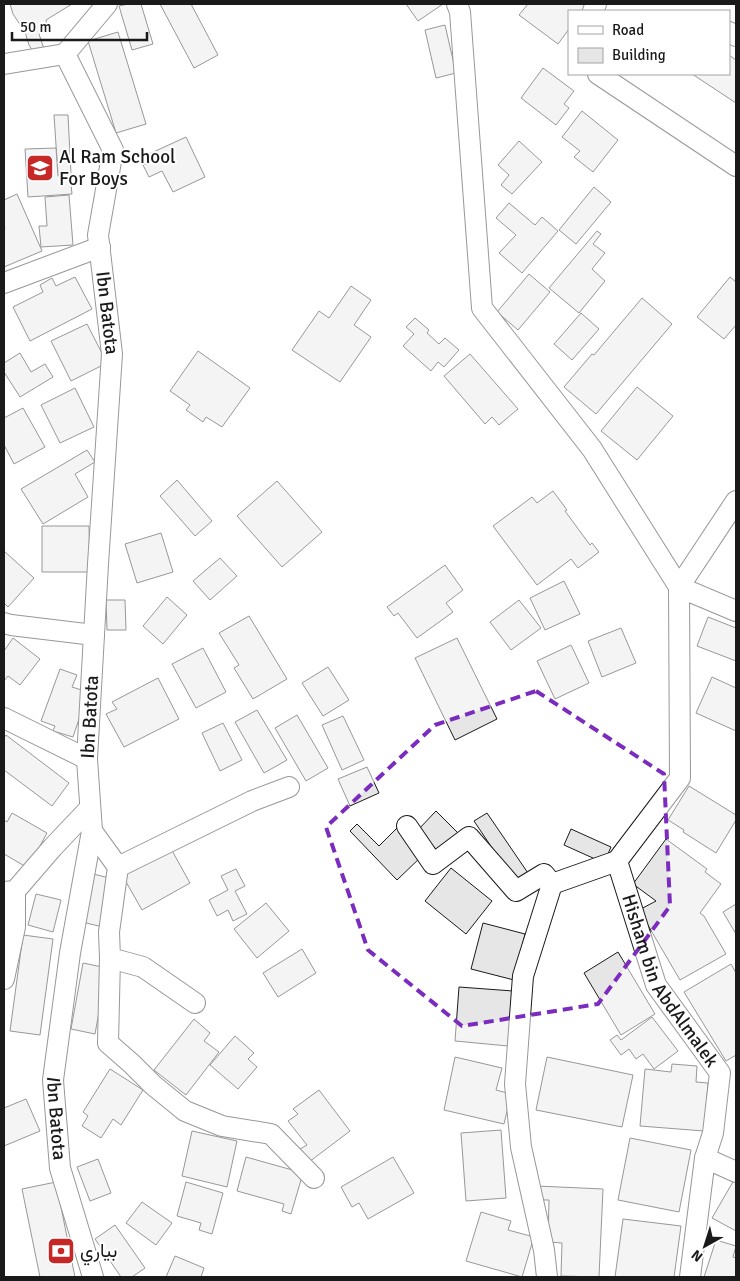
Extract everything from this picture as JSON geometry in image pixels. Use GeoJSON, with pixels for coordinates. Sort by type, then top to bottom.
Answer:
{"type":"FeatureCollection","features":[{"type":"Feature","properties":{"kind":"street"},"geometry":{"type":"LineString","coordinates":[[4,64],[65,54],[107,4]]}},
{"type":"Feature","properties":{"kind":"street"},"geometry":{"type":"LineString","coordinates":[[457,4],[460,12],[482,308],[592,449],[679,587],[680,778],[617,861],[552,884]]}},
{"type":"Feature","properties":{"kind":"street","name":"Ibn Batota"},"geometry":{"type":"LineString","coordinates":[[65,54],[113,150],[98,235],[112,354],[87,759],[92,831],[70,953],[53,1080],[60,1168],[93,1277]]}},
{"type":"Feature","properties":{"kind":"street"},"geometry":{"type":"LineString","coordinates":[[600,75],[736,166]]}},
{"type":"Feature","properties":{"kind":"street"},"geometry":{"type":"LineString","coordinates":[[4,283],[100,247]]}},
{"type":"Feature","properties":{"kind":"street"},"geometry":{"type":"LineString","coordinates":[[679,587],[736,502]]}},
{"type":"Feature","properties":{"kind":"street"},"geometry":{"type":"LineString","coordinates":[[679,587],[736,611]]}},
{"type":"Feature","properties":{"kind":"street"},"geometry":{"type":"LineString","coordinates":[[4,623],[94,635]]}},
{"type":"Feature","properties":{"kind":"street"},"geometry":{"type":"LineString","coordinates":[[4,718],[87,759]]}},
{"type":"Feature","properties":{"kind":"street"},"geometry":{"type":"LineString","coordinates":[[118,867],[252,801],[289,787]]}},
{"type":"Feature","properties":{"kind":"street"},"geometry":{"type":"LineString","coordinates":[[4,979],[15,927],[9,891],[90,808]]}},
{"type":"Feature","properties":{"kind":"street"},"geometry":{"type":"LineString","coordinates":[[407,826],[433,864],[469,837],[516,891],[544,874],[552,884]]}},
{"type":"Feature","properties":{"kind":"street"},"geometry":{"type":"LineString","coordinates":[[92,831],[118,867],[109,932],[108,1043],[185,1110],[222,1126],[271,1134],[314,1178]]}},
{"type":"Feature","properties":{"kind":"street","name":"Hisham bin AbdAlmalek"},"geometry":{"type":"LineString","coordinates":[[617,861],[656,986],[720,1073],[713,1133],[705,1158],[690,1277]]}},
{"type":"Feature","properties":{"kind":"street"},"geometry":{"type":"LineString","coordinates":[[547,1277],[544,1250],[521,1147],[515,1084],[523,976],[552,884]]}},
{"type":"Feature","properties":{"kind":"street"},"geometry":{"type":"LineString","coordinates":[[110,958],[143,967],[195,1003]]}},
{"type":"Feature","properties":{"kind":"street"},"geometry":{"type":"LineString","coordinates":[[705,1158],[736,1172]]}},
{"type":"Feature","properties":{"kind":"highlighted area"},"geometry":{"type":"Polygon","coordinates":[[[536,691],[664,774],[670,906],[598,1004],[462,1026],[368,950],[326,827],[435,725],[536,691]]]}},
{"type":"Feature","properties":{"kind":"building"},"geometry":{"type":"Polygon","coordinates":[[[10,4],[72,4],[46,20],[48,28],[39,34],[44,49],[35,55],[29,45],[25,32],[13,14],[10,4]]]}},
{"type":"Feature","properties":{"kind":"building"},"geometry":{"type":"Polygon","coordinates":[[[141,4],[153,44],[132,50],[119,6],[141,4]]]}},
{"type":"Feature","properties":{"kind":"building"},"geometry":{"type":"Polygon","coordinates":[[[160,4],[191,4],[218,55],[194,68],[160,4]]]}},
{"type":"Feature","properties":{"kind":"building"},"geometry":{"type":"Polygon","coordinates":[[[406,4],[443,4],[418,21],[406,4]]]}},
{"type":"Feature","properties":{"kind":"building"},"geometry":{"type":"Polygon","coordinates":[[[528,4],[588,4],[583,10],[568,10],[568,30],[558,44],[519,15],[528,4]]]}},
{"type":"Feature","properties":{"kind":"building"},"geometry":{"type":"Polygon","coordinates":[[[445,25],[456,73],[436,78],[425,30],[445,25]]]}},
{"type":"Feature","properties":{"kind":"building"},"geometry":{"type":"Polygon","coordinates":[[[118,32],[146,124],[116,133],[88,41],[118,32]]]}},
{"type":"Feature","properties":{"kind":"building"},"geometry":{"type":"Polygon","coordinates":[[[730,56],[736,60],[736,103],[694,75],[730,75],[730,56]]]}},
{"type":"Feature","properties":{"kind":"building"},"geometry":{"type":"Polygon","coordinates":[[[543,68],[574,91],[564,104],[569,108],[556,125],[521,98],[543,68]]]}},
{"type":"Feature","properties":{"kind":"building"},"geometry":{"type":"Polygon","coordinates":[[[582,111],[618,140],[593,172],[574,157],[580,151],[562,137],[582,111]]]}},
{"type":"Feature","properties":{"kind":"building"},"geometry":{"type":"Polygon","coordinates":[[[54,115],[68,115],[71,174],[58,175],[54,115]]]}},
{"type":"Feature","properties":{"kind":"building"},"geometry":{"type":"Polygon","coordinates":[[[186,137],[205,177],[173,192],[162,171],[149,177],[143,165],[152,161],[149,154],[186,137]]]}},
{"type":"Feature","properties":{"kind":"building"},"geometry":{"type":"Polygon","coordinates":[[[519,141],[542,162],[512,194],[501,185],[509,175],[498,165],[519,141]]]}},
{"type":"Feature","properties":{"kind":"building"},"geometry":{"type":"Polygon","coordinates":[[[56,148],[58,176],[70,175],[72,194],[28,197],[25,149],[56,148]]]}},
{"type":"Feature","properties":{"kind":"building"},"geometry":{"type":"Polygon","coordinates":[[[594,187],[611,202],[576,244],[559,230],[594,187]]]}},
{"type":"Feature","properties":{"kind":"building"},"geometry":{"type":"Polygon","coordinates":[[[17,194],[42,251],[4,267],[4,200],[17,194]]]}},
{"type":"Feature","properties":{"kind":"building"},"geometry":{"type":"Polygon","coordinates":[[[69,195],[73,245],[41,247],[39,226],[47,226],[45,197],[69,195]]]}},
{"type":"Feature","properties":{"kind":"building"},"geometry":{"type":"Polygon","coordinates":[[[509,203],[535,225],[542,217],[558,231],[522,273],[499,253],[516,235],[496,218],[509,203]]]}},
{"type":"Feature","properties":{"kind":"building"},"geometry":{"type":"Polygon","coordinates":[[[597,231],[601,234],[593,244],[605,253],[592,269],[605,281],[579,313],[549,288],[597,231]]]}},
{"type":"Feature","properties":{"kind":"building"},"geometry":{"type":"Polygon","coordinates":[[[529,274],[550,292],[518,330],[497,312],[529,274]]]}},
{"type":"Feature","properties":{"kind":"building"},"geometry":{"type":"Polygon","coordinates":[[[75,277],[92,309],[30,341],[13,307],[43,292],[40,285],[52,278],[56,286],[75,277]]]}},
{"type":"Feature","properties":{"kind":"building"},"geometry":{"type":"Polygon","coordinates":[[[730,277],[736,282],[736,325],[724,339],[697,317],[730,277]]]}},
{"type":"Feature","properties":{"kind":"building"},"geometry":{"type":"Polygon","coordinates":[[[351,286],[371,300],[354,325],[371,337],[340,382],[292,350],[319,311],[329,318],[351,286]]]}},
{"type":"Feature","properties":{"kind":"building"},"geometry":{"type":"Polygon","coordinates":[[[642,298],[672,324],[596,414],[564,387],[642,298]]]}},
{"type":"Feature","properties":{"kind":"building"},"geometry":{"type":"Polygon","coordinates":[[[581,313],[599,329],[572,360],[554,344],[581,313]]]}},
{"type":"Feature","properties":{"kind":"building"},"geometry":{"type":"Polygon","coordinates":[[[415,318],[429,330],[427,333],[439,344],[445,338],[459,350],[444,367],[438,362],[431,371],[403,346],[414,334],[406,327],[415,318]]]}},
{"type":"Feature","properties":{"kind":"building"},"geometry":{"type":"Polygon","coordinates":[[[87,324],[107,363],[71,381],[51,341],[87,324]]]}},
{"type":"Feature","properties":{"kind":"building"},"geometry":{"type":"Polygon","coordinates":[[[198,351],[250,388],[222,427],[206,417],[203,422],[186,410],[190,405],[170,391],[198,351]]]}},
{"type":"Feature","properties":{"kind":"building"},"geometry":{"type":"Polygon","coordinates":[[[20,353],[31,372],[45,364],[53,377],[20,397],[4,372],[4,363],[20,353]]]}},
{"type":"Feature","properties":{"kind":"building"},"geometry":{"type":"Polygon","coordinates":[[[470,354],[518,409],[499,425],[492,417],[485,424],[444,376],[470,354]]]}},
{"type":"Feature","properties":{"kind":"building"},"geometry":{"type":"Polygon","coordinates":[[[637,387],[673,416],[637,460],[601,431],[637,387]]]}},
{"type":"Feature","properties":{"kind":"building"},"geometry":{"type":"Polygon","coordinates":[[[75,388],[94,427],[60,443],[41,405],[75,388]]]}},
{"type":"Feature","properties":{"kind":"building"},"geometry":{"type":"Polygon","coordinates":[[[23,408],[45,447],[14,464],[4,445],[4,418],[23,408]]]}},
{"type":"Feature","properties":{"kind":"building"},"geometry":{"type":"Polygon","coordinates":[[[87,450],[95,462],[75,474],[88,497],[43,524],[21,489],[87,450]]]}},
{"type":"Feature","properties":{"kind":"building"},"geometry":{"type":"Polygon","coordinates":[[[177,480],[212,521],[195,536],[160,496],[177,480]]]}},
{"type":"Feature","properties":{"kind":"building"},"geometry":{"type":"Polygon","coordinates":[[[277,481],[322,532],[282,567],[237,516],[277,481]]]}},
{"type":"Feature","properties":{"kind":"building"},"geometry":{"type":"Polygon","coordinates":[[[553,491],[590,545],[592,543],[599,552],[578,568],[571,559],[537,585],[493,526],[532,497],[537,503],[553,491]]]}},
{"type":"Feature","properties":{"kind":"building"},"geometry":{"type":"Polygon","coordinates":[[[42,526],[89,526],[90,572],[42,572],[42,526]]]}},
{"type":"Feature","properties":{"kind":"building"},"geometry":{"type":"Polygon","coordinates":[[[161,533],[173,572],[137,583],[125,544],[161,533]]]}},
{"type":"Feature","properties":{"kind":"building"},"geometry":{"type":"Polygon","coordinates":[[[4,551],[34,578],[8,607],[4,603],[4,551]]]}},
{"type":"Feature","properties":{"kind":"building"},"geometry":{"type":"Polygon","coordinates":[[[220,558],[237,576],[210,600],[193,581],[220,558]]]}},
{"type":"Feature","properties":{"kind":"building"},"geometry":{"type":"Polygon","coordinates":[[[445,565],[463,590],[446,603],[453,612],[417,638],[398,613],[394,616],[387,607],[445,565]]]}},
{"type":"Feature","properties":{"kind":"building"},"geometry":{"type":"Polygon","coordinates":[[[564,581],[580,614],[545,630],[530,598],[564,581]]]}},
{"type":"Feature","properties":{"kind":"building"},"geometry":{"type":"Polygon","coordinates":[[[167,597],[187,615],[163,644],[143,626],[167,597]]]}},
{"type":"Feature","properties":{"kind":"building"},"geometry":{"type":"Polygon","coordinates":[[[106,600],[125,600],[126,630],[107,630],[106,600]]]}},
{"type":"Feature","properties":{"kind":"building"},"geometry":{"type":"Polygon","coordinates":[[[519,600],[541,628],[511,650],[490,622],[519,600]]]}},
{"type":"Feature","properties":{"kind":"building"},"geometry":{"type":"Polygon","coordinates":[[[249,616],[287,679],[253,699],[234,668],[239,665],[219,633],[249,616]]]}},
{"type":"Feature","properties":{"kind":"building"},"geometry":{"type":"Polygon","coordinates":[[[708,617],[736,628],[736,661],[697,646],[708,617]]]}},
{"type":"Feature","properties":{"kind":"building"},"geometry":{"type":"Polygon","coordinates":[[[621,628],[636,663],[602,677],[588,641],[621,628]]]}},
{"type":"Feature","properties":{"kind":"building"},"geometry":{"type":"Polygon","coordinates":[[[13,638],[40,659],[20,685],[8,676],[4,681],[4,651],[13,638]]]}},
{"type":"Feature","properties":{"kind":"building"},"geometry":{"type":"Polygon","coordinates":[[[457,638],[497,719],[455,740],[415,658],[457,638]]]}},
{"type":"Feature","properties":{"kind":"building"},"geometry":{"type":"Polygon","coordinates":[[[571,645],[589,683],[555,699],[537,661],[571,645]]]}},
{"type":"Feature","properties":{"kind":"building"},"geometry":{"type":"Polygon","coordinates":[[[203,648],[226,692],[196,708],[172,664],[203,648]]]}},
{"type":"Feature","properties":{"kind":"building"},"geometry":{"type":"Polygon","coordinates":[[[328,667],[349,700],[323,716],[302,683],[328,667]]]}},
{"type":"Feature","properties":{"kind":"building"},"geometry":{"type":"Polygon","coordinates":[[[60,669],[77,675],[72,687],[88,692],[73,737],[53,731],[55,726],[41,721],[60,669]]]}},
{"type":"Feature","properties":{"kind":"building"},"geometry":{"type":"Polygon","coordinates":[[[712,677],[736,688],[736,731],[696,713],[712,677]]]}},
{"type":"Feature","properties":{"kind":"building"},"geometry":{"type":"Polygon","coordinates":[[[158,678],[179,719],[124,747],[106,714],[117,709],[112,702],[158,678]]]}},
{"type":"Feature","properties":{"kind":"building"},"geometry":{"type":"Polygon","coordinates":[[[257,710],[287,760],[264,773],[235,722],[257,710]]]}},
{"type":"Feature","properties":{"kind":"building"},"geometry":{"type":"Polygon","coordinates":[[[297,715],[328,768],[306,781],[275,728],[297,715]]]}},
{"type":"Feature","properties":{"kind":"building"},"geometry":{"type":"Polygon","coordinates":[[[343,716],[364,760],[342,770],[322,725],[343,716]]]}},
{"type":"Feature","properties":{"kind":"building"},"geometry":{"type":"Polygon","coordinates":[[[223,723],[242,760],[220,771],[202,733],[223,723]]]}},
{"type":"Feature","properties":{"kind":"building"},"geometry":{"type":"Polygon","coordinates":[[[6,735],[69,783],[52,806],[4,770],[4,738],[6,735]]]}},
{"type":"Feature","properties":{"kind":"building"},"geometry":{"type":"Polygon","coordinates":[[[367,767],[379,793],[350,806],[338,779],[367,767]]]}},
{"type":"Feature","properties":{"kind":"building"},"geometry":{"type":"Polygon","coordinates":[[[689,786],[736,815],[736,820],[716,853],[668,820],[689,786]]]}},
{"type":"Feature","properties":{"kind":"building"},"geometry":{"type":"Polygon","coordinates":[[[436,811],[459,834],[440,853],[417,831],[436,811]]]}},
{"type":"Feature","properties":{"kind":"building"},"geometry":{"type":"Polygon","coordinates":[[[12,813],[47,833],[28,868],[4,854],[4,820],[7,822],[12,813]]]}},
{"type":"Feature","properties":{"kind":"building"},"geometry":{"type":"Polygon","coordinates":[[[487,813],[530,876],[517,885],[474,821],[487,813]]]}},
{"type":"Feature","properties":{"kind":"building"},"geometry":{"type":"Polygon","coordinates":[[[357,824],[379,846],[397,828],[423,855],[397,880],[350,831],[357,824]]]}},
{"type":"Feature","properties":{"kind":"building"},"geometry":{"type":"Polygon","coordinates":[[[571,829],[611,847],[604,863],[564,845],[571,829]]]}},
{"type":"Feature","properties":{"kind":"building"},"geometry":{"type":"Polygon","coordinates":[[[666,839],[707,869],[705,872],[721,884],[700,913],[704,916],[726,954],[680,980],[639,910],[656,901],[633,884],[666,839]]]}},
{"type":"Feature","properties":{"kind":"building"},"geometry":{"type":"Polygon","coordinates":[[[170,847],[190,883],[142,910],[121,873],[170,847]]]}},
{"type":"Feature","properties":{"kind":"building"},"geometry":{"type":"Polygon","coordinates":[[[451,868],[492,901],[466,934],[425,901],[451,868]]]}},
{"type":"Feature","properties":{"kind":"building"},"geometry":{"type":"Polygon","coordinates":[[[236,869],[245,886],[235,891],[247,914],[233,921],[228,910],[217,916],[209,900],[228,890],[221,876],[236,869]]]}},
{"type":"Feature","properties":{"kind":"building"},"geometry":{"type":"Polygon","coordinates":[[[93,874],[114,879],[103,927],[82,922],[93,874]]]}},
{"type":"Feature","properties":{"kind":"building"},"geometry":{"type":"Polygon","coordinates":[[[36,894],[61,900],[53,932],[28,925],[36,894]]]}},
{"type":"Feature","properties":{"kind":"building"},"geometry":{"type":"Polygon","coordinates":[[[266,903],[289,931],[257,958],[234,929],[266,903]]]}},
{"type":"Feature","properties":{"kind":"building"},"geometry":{"type":"Polygon","coordinates":[[[736,904],[736,934],[723,912],[736,904]]]}},
{"type":"Feature","properties":{"kind":"building"},"geometry":{"type":"Polygon","coordinates":[[[483,923],[525,934],[514,980],[471,969],[483,923]]]}},
{"type":"Feature","properties":{"kind":"building"},"geometry":{"type":"Polygon","coordinates":[[[23,935],[53,939],[40,1035],[10,1031],[23,935]]]}},
{"type":"Feature","properties":{"kind":"building"},"geometry":{"type":"Polygon","coordinates":[[[302,949],[316,973],[278,997],[263,973],[302,949]]]}},
{"type":"Feature","properties":{"kind":"building"},"geometry":{"type":"Polygon","coordinates":[[[618,952],[655,1014],[621,1035],[584,973],[618,952]]]}},
{"type":"Feature","properties":{"kind":"building"},"geometry":{"type":"Polygon","coordinates":[[[83,963],[107,968],[95,1034],[71,1029],[83,963]]]}},
{"type":"Feature","properties":{"kind":"building"},"geometry":{"type":"Polygon","coordinates":[[[731,964],[736,973],[736,1055],[726,1061],[684,992],[731,964]]]}},
{"type":"Feature","properties":{"kind":"building"},"geometry":{"type":"Polygon","coordinates":[[[459,987],[513,991],[508,1046],[455,1041],[459,987]]]}},
{"type":"Feature","properties":{"kind":"building"},"geometry":{"type":"Polygon","coordinates":[[[652,1017],[678,1051],[654,1069],[643,1054],[636,1059],[629,1049],[621,1055],[610,1040],[617,1035],[621,1040],[652,1017]]]}},
{"type":"Feature","properties":{"kind":"building"},"geometry":{"type":"Polygon","coordinates":[[[194,1019],[210,1033],[204,1041],[219,1052],[186,1095],[154,1070],[194,1019]]]}},
{"type":"Feature","properties":{"kind":"building"},"geometry":{"type":"Polygon","coordinates":[[[235,1036],[254,1053],[248,1059],[257,1067],[238,1089],[210,1065],[235,1036]]]}},
{"type":"Feature","properties":{"kind":"building"},"geometry":{"type":"Polygon","coordinates":[[[455,1057],[502,1068],[496,1090],[511,1094],[504,1124],[444,1110],[455,1057]]]}},
{"type":"Feature","properties":{"kind":"building"},"geometry":{"type":"Polygon","coordinates":[[[547,1057],[633,1075],[622,1127],[536,1110],[547,1057]]]}},
{"type":"Feature","properties":{"kind":"building"},"geometry":{"type":"Polygon","coordinates":[[[672,1064],[697,1066],[696,1082],[708,1083],[704,1131],[640,1126],[645,1069],[671,1072],[672,1064]]]}},
{"type":"Feature","properties":{"kind":"building"},"geometry":{"type":"Polygon","coordinates":[[[110,1069],[143,1090],[121,1125],[113,1119],[101,1138],[82,1126],[88,1116],[83,1112],[110,1069]]]}},
{"type":"Feature","properties":{"kind":"building"},"geometry":{"type":"Polygon","coordinates":[[[319,1090],[350,1131],[309,1162],[300,1149],[307,1145],[288,1121],[298,1114],[293,1109],[319,1090]]]}},
{"type":"Feature","properties":{"kind":"building"},"geometry":{"type":"Polygon","coordinates":[[[26,1099],[40,1131],[4,1146],[4,1108],[26,1099]]]}},
{"type":"Feature","properties":{"kind":"building"},"geometry":{"type":"Polygon","coordinates":[[[501,1130],[506,1198],[466,1201],[461,1133],[501,1130]]]}},
{"type":"Feature","properties":{"kind":"building"},"geometry":{"type":"Polygon","coordinates":[[[192,1131],[237,1141],[227,1187],[182,1176],[192,1131]]]}},
{"type":"Feature","properties":{"kind":"building"},"geometry":{"type":"Polygon","coordinates":[[[630,1138],[691,1150],[679,1212],[618,1200],[630,1138]]]}},
{"type":"Feature","properties":{"kind":"building"},"geometry":{"type":"Polygon","coordinates":[[[246,1157],[303,1173],[291,1214],[282,1211],[284,1204],[237,1191],[246,1157]]]}},
{"type":"Feature","properties":{"kind":"building"},"geometry":{"type":"Polygon","coordinates":[[[393,1157],[414,1193],[368,1219],[359,1203],[352,1207],[341,1187],[393,1157]]]}},
{"type":"Feature","properties":{"kind":"building"},"geometry":{"type":"Polygon","coordinates":[[[98,1159],[111,1193],[90,1201],[77,1167],[98,1159]]]}},
{"type":"Feature","properties":{"kind":"building"},"geometry":{"type":"Polygon","coordinates":[[[734,1180],[736,1182],[736,1231],[712,1218],[734,1180]]]}},
{"type":"Feature","properties":{"kind":"building"},"geometry":{"type":"Polygon","coordinates":[[[56,1182],[75,1277],[40,1277],[22,1189],[56,1182]]]}},
{"type":"Feature","properties":{"kind":"building"},"geometry":{"type":"Polygon","coordinates":[[[186,1182],[223,1193],[212,1234],[199,1230],[201,1223],[177,1216],[186,1182]]]}},
{"type":"Feature","properties":{"kind":"building"},"geometry":{"type":"Polygon","coordinates":[[[537,1186],[603,1189],[599,1277],[561,1276],[562,1243],[548,1242],[549,1200],[537,1200],[537,1186]]]}},
{"type":"Feature","properties":{"kind":"building"},"geometry":{"type":"Polygon","coordinates":[[[142,1202],[172,1223],[156,1245],[126,1223],[142,1202]]]}},
{"type":"Feature","properties":{"kind":"building"},"geometry":{"type":"Polygon","coordinates":[[[481,1212],[511,1221],[508,1230],[534,1237],[522,1277],[466,1261],[481,1212]]]}},
{"type":"Feature","properties":{"kind":"building"},"geometry":{"type":"Polygon","coordinates":[[[623,1219],[681,1226],[674,1277],[615,1277],[623,1219]]]}},
{"type":"Feature","properties":{"kind":"building"},"geometry":{"type":"Polygon","coordinates":[[[115,1225],[145,1268],[132,1277],[121,1277],[95,1239],[115,1225]]]}},
{"type":"Feature","properties":{"kind":"building"},"geometry":{"type":"Polygon","coordinates":[[[716,1240],[736,1246],[733,1257],[736,1258],[736,1277],[704,1277],[716,1240]]]}},
{"type":"Feature","properties":{"kind":"building"},"geometry":{"type":"Polygon","coordinates":[[[175,1256],[204,1268],[201,1277],[166,1277],[175,1256]]]}},
{"type":"Feature","properties":{"kind":"place","name":"Al Ram School For Boys"},"geometry":{"type":"Point","coordinates":[40,168]}},
{"type":"Feature","properties":{"kind":"place","name":"بياري"},"geometry":{"type":"Point","coordinates":[61,1251]}}]}
